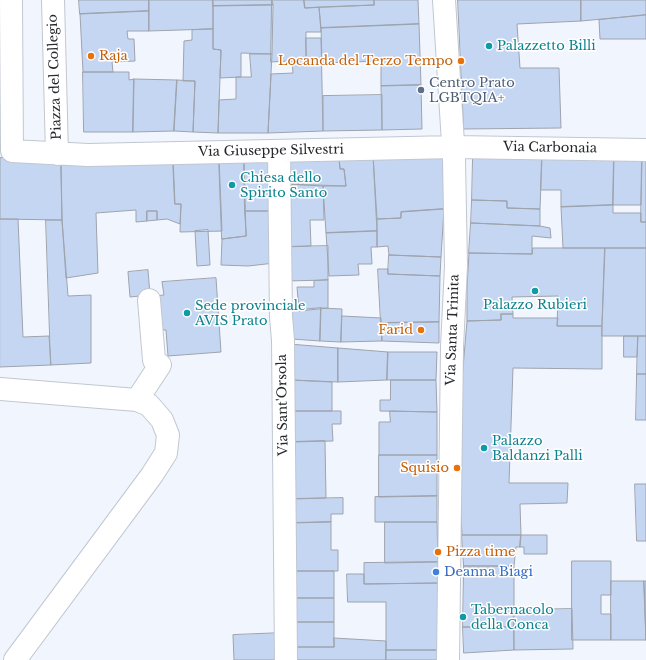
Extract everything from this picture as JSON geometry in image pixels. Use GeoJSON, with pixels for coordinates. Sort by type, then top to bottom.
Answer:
{"type":"FeatureCollection","features":[{"type":"Feature","properties":{"kind":"street","name":"Piazza del Collegio"},"geometry":{"type":"LineString","coordinates":[[11,0],[6,151],[88,155]]}},
{"type":"Feature","properties":{"kind":"street","name":"Piazza del Collegio"},"geometry":{"type":"LineString","coordinates":[[53,0],[58,154]]}},
{"type":"Feature","properties":{"kind":"street","name":"Via Santa Trinita"},"geometry":{"type":"LineString","coordinates":[[444,0],[454,147],[456,266],[452,347],[448,660]]}},
{"type":"Feature","properties":{"kind":"street","name":"Via Carbonaia"},"geometry":{"type":"LineString","coordinates":[[454,147],[646,150]]}},
{"type":"Feature","properties":{"kind":"street","name":"Via Giuseppe Silvestri"},"geometry":{"type":"LineString","coordinates":[[88,155],[454,147]]}},
{"type":"Feature","properties":{"kind":"street","name":"Via Sant'Orsola"},"geometry":{"type":"LineString","coordinates":[[279,151],[281,317],[283,340],[286,660]]}},
{"type":"Feature","properties":{"kind":"street"},"geometry":{"type":"LineString","coordinates":[[137,400],[160,365],[154,360],[149,300]]}},
{"type":"Feature","properties":{"kind":"street"},"geometry":{"type":"LineString","coordinates":[[0,389],[137,400],[149,405],[162,420],[168,435],[166,453],[152,474],[15,660]]}},
{"type":"Feature","properties":{"kind":"building"},"geometry":{"type":"Polygon","coordinates":[[[79,0],[149,0],[149,11],[80,14],[79,0]]]}},
{"type":"Feature","properties":{"kind":"building"},"geometry":{"type":"Polygon","coordinates":[[[149,0],[213,0],[213,29],[149,31],[149,0]]]}},
{"type":"Feature","properties":{"kind":"building"},"geometry":{"type":"Polygon","coordinates":[[[213,0],[272,0],[273,5],[213,6],[213,0]]]}},
{"type":"Feature","properties":{"kind":"building"},"geometry":{"type":"Polygon","coordinates":[[[272,0],[304,0],[305,8],[319,7],[321,32],[306,32],[306,60],[271,62],[272,0]]]}},
{"type":"Feature","properties":{"kind":"building"},"geometry":{"type":"Polygon","coordinates":[[[304,0],[374,0],[374,5],[305,8],[304,0]]]}},
{"type":"Feature","properties":{"kind":"building"},"geometry":{"type":"Polygon","coordinates":[[[374,0],[418,0],[419,24],[321,28],[319,7],[374,5],[374,0]]]}},
{"type":"Feature","properties":{"kind":"building","name":"Palazzetto Billi"},"geometry":{"type":"Polygon","coordinates":[[[458,0],[581,0],[581,21],[517,24],[520,68],[559,68],[561,128],[464,129],[458,0]]]}},
{"type":"Feature","properties":{"kind":"building"},"geometry":{"type":"Polygon","coordinates":[[[581,0],[646,0],[646,15],[581,21],[581,0]]]}},
{"type":"Feature","properties":{"kind":"building"},"geometry":{"type":"Polygon","coordinates":[[[273,5],[272,54],[241,53],[241,77],[220,78],[221,50],[213,49],[213,6],[273,5]]]}},
{"type":"Feature","properties":{"kind":"building"},"geometry":{"type":"Polygon","coordinates":[[[149,11],[149,31],[127,31],[128,39],[134,39],[135,61],[112,62],[113,72],[83,72],[80,14],[149,11]]]}},
{"type":"Feature","properties":{"kind":"building"},"geometry":{"type":"Polygon","coordinates":[[[646,15],[646,39],[600,39],[599,20],[646,15]]]}},
{"type":"Feature","properties":{"kind":"building"},"geometry":{"type":"Polygon","coordinates":[[[419,24],[421,85],[381,86],[381,61],[322,63],[321,28],[419,24]]]}},
{"type":"Feature","properties":{"kind":"building"},"geometry":{"type":"Polygon","coordinates":[[[213,29],[213,49],[221,50],[218,133],[193,132],[195,81],[183,81],[184,41],[192,40],[192,30],[213,29]]]}},
{"type":"Feature","properties":{"kind":"building"},"geometry":{"type":"Polygon","coordinates":[[[306,38],[321,38],[323,131],[268,133],[271,74],[293,73],[292,61],[306,60],[306,38]]]}},
{"type":"Feature","properties":{"kind":"building"},"geometry":{"type":"Polygon","coordinates":[[[250,54],[272,54],[268,133],[218,133],[219,100],[236,99],[236,77],[251,77],[250,54]]]}},
{"type":"Feature","properties":{"kind":"building"},"geometry":{"type":"Polygon","coordinates":[[[83,72],[129,72],[129,80],[134,79],[133,132],[84,132],[83,72]]]}},
{"type":"Feature","properties":{"kind":"building"},"geometry":{"type":"Polygon","coordinates":[[[134,79],[177,80],[174,131],[133,132],[134,79]]]}},
{"type":"Feature","properties":{"kind":"building"},"geometry":{"type":"Polygon","coordinates":[[[177,80],[195,81],[193,132],[174,131],[177,80]]]}},
{"type":"Feature","properties":{"kind":"building"},"geometry":{"type":"Polygon","coordinates":[[[421,85],[422,129],[382,130],[381,86],[421,85]]]}},
{"type":"Feature","properties":{"kind":"building"},"geometry":{"type":"Polygon","coordinates":[[[382,95],[382,130],[323,131],[323,96],[382,95]]]}},
{"type":"Feature","properties":{"kind":"building"},"geometry":{"type":"Polygon","coordinates":[[[443,154],[444,209],[401,212],[401,218],[377,219],[373,155],[443,154]]]}},
{"type":"Feature","properties":{"kind":"building"},"geometry":{"type":"Polygon","coordinates":[[[373,155],[377,231],[326,233],[323,186],[346,186],[344,169],[340,169],[339,158],[373,155]]]}},
{"type":"Feature","properties":{"kind":"building"},"geometry":{"type":"Polygon","coordinates":[[[473,156],[542,157],[540,209],[507,208],[507,201],[472,200],[473,156]]]}},
{"type":"Feature","properties":{"kind":"building"},"geometry":{"type":"Polygon","coordinates":[[[61,157],[173,158],[175,204],[181,204],[180,224],[167,219],[157,220],[157,211],[147,211],[147,221],[136,222],[136,210],[96,213],[98,273],[66,278],[62,220],[61,157]]]}},
{"type":"Feature","properties":{"kind":"building"},"geometry":{"type":"Polygon","coordinates":[[[61,157],[62,220],[0,219],[0,158],[61,157]]]}},
{"type":"Feature","properties":{"kind":"building"},"geometry":{"type":"Polygon","coordinates":[[[542,157],[614,157],[613,205],[561,207],[561,190],[541,190],[542,157]]]}},
{"type":"Feature","properties":{"kind":"building"},"geometry":{"type":"Polygon","coordinates":[[[614,157],[642,158],[641,205],[613,205],[614,157]]]}},
{"type":"Feature","properties":{"kind":"building"},"geometry":{"type":"Polygon","coordinates":[[[173,158],[219,158],[222,231],[180,232],[181,204],[175,204],[173,158]]]}},
{"type":"Feature","properties":{"kind":"building","name":"Chiesa dello Spirito Santo"},"geometry":{"type":"Polygon","coordinates":[[[219,158],[244,158],[246,236],[222,239],[219,158]]]}},
{"type":"Feature","properties":{"kind":"building"},"geometry":{"type":"Polygon","coordinates":[[[244,158],[271,158],[273,211],[245,211],[244,158]]]}},
{"type":"Feature","properties":{"kind":"building"},"geometry":{"type":"Polygon","coordinates":[[[339,158],[340,169],[344,169],[346,186],[284,184],[285,159],[339,158]]]}},
{"type":"Feature","properties":{"kind":"building"},"geometry":{"type":"Polygon","coordinates":[[[642,158],[646,158],[646,222],[641,222],[642,158]]]}},
{"type":"Feature","properties":{"kind":"building"},"geometry":{"type":"Polygon","coordinates":[[[284,184],[323,186],[324,220],[310,220],[311,246],[284,247],[284,184]]]}},
{"type":"Feature","properties":{"kind":"building"},"geometry":{"type":"Polygon","coordinates":[[[472,200],[507,201],[507,208],[540,209],[540,226],[471,223],[472,200]]]}},
{"type":"Feature","properties":{"kind":"building"},"geometry":{"type":"Polygon","coordinates":[[[613,205],[613,213],[641,213],[641,222],[646,222],[646,248],[563,248],[561,207],[613,205]]]}},
{"type":"Feature","properties":{"kind":"building"},"geometry":{"type":"Polygon","coordinates":[[[444,209],[441,257],[389,255],[388,246],[377,247],[377,219],[401,218],[401,212],[444,209]]]}},
{"type":"Feature","properties":{"kind":"building"},"geometry":{"type":"Polygon","coordinates":[[[147,211],[157,211],[157,220],[147,221],[147,211]]]}},
{"type":"Feature","properties":{"kind":"building"},"geometry":{"type":"Polygon","coordinates":[[[245,211],[273,211],[275,263],[248,266],[221,265],[222,239],[246,236],[245,211]]]}},
{"type":"Feature","properties":{"kind":"building"},"geometry":{"type":"Polygon","coordinates":[[[0,219],[18,219],[23,337],[49,336],[51,365],[0,367],[0,219]]]}},
{"type":"Feature","properties":{"kind":"building"},"geometry":{"type":"Polygon","coordinates":[[[46,220],[62,220],[68,296],[91,295],[91,363],[51,365],[46,220]]]}},
{"type":"Feature","properties":{"kind":"building"},"geometry":{"type":"Polygon","coordinates":[[[471,223],[540,226],[550,228],[551,238],[532,236],[532,254],[469,253],[471,223]]]}},
{"type":"Feature","properties":{"kind":"building"},"geometry":{"type":"Polygon","coordinates":[[[208,230],[210,265],[197,266],[195,231],[208,230]]]}},
{"type":"Feature","properties":{"kind":"building"},"geometry":{"type":"Polygon","coordinates":[[[377,231],[377,247],[371,247],[372,264],[358,264],[359,275],[329,276],[326,233],[377,231]]]}},
{"type":"Feature","properties":{"kind":"building"},"geometry":{"type":"Polygon","coordinates":[[[328,246],[328,280],[286,281],[284,247],[328,246]]]}},
{"type":"Feature","properties":{"kind":"building","name":"Palazzo Rubieri"},"geometry":{"type":"Polygon","coordinates":[[[533,248],[605,248],[602,326],[557,326],[558,296],[512,297],[513,314],[501,314],[501,320],[467,321],[469,253],[532,254],[533,248]]]}},
{"type":"Feature","properties":{"kind":"building"},"geometry":{"type":"Polygon","coordinates":[[[605,248],[646,248],[646,336],[602,336],[605,248]]]}},
{"type":"Feature","properties":{"kind":"building"},"geometry":{"type":"Polygon","coordinates":[[[389,255],[441,257],[440,276],[388,274],[389,255]]]}},
{"type":"Feature","properties":{"kind":"building"},"geometry":{"type":"Polygon","coordinates":[[[378,269],[388,269],[388,274],[440,276],[439,322],[381,323],[378,269]]]}},
{"type":"Feature","properties":{"kind":"building"},"geometry":{"type":"Polygon","coordinates":[[[148,270],[150,295],[130,297],[128,272],[148,270]]]}},
{"type":"Feature","properties":{"kind":"building","name":"Sede provinciale AVIS Prato"},"geometry":{"type":"Polygon","coordinates":[[[216,278],[221,352],[168,356],[166,330],[156,330],[154,296],[164,295],[162,282],[216,278]]]}},
{"type":"Feature","properties":{"kind":"building"},"geometry":{"type":"Polygon","coordinates":[[[328,280],[328,308],[299,311],[297,287],[314,287],[314,281],[328,280]]]}},
{"type":"Feature","properties":{"kind":"building"},"geometry":{"type":"Polygon","coordinates":[[[321,308],[320,341],[292,339],[290,311],[321,308]]]}},
{"type":"Feature","properties":{"kind":"building"},"geometry":{"type":"Polygon","coordinates":[[[321,308],[342,309],[341,342],[320,341],[321,308]]]}},
{"type":"Feature","properties":{"kind":"building","name":"Palazzo Baldanzi Palli"},"geometry":{"type":"Polygon","coordinates":[[[501,314],[513,314],[513,318],[558,318],[557,326],[602,326],[602,369],[513,368],[509,483],[568,483],[567,503],[520,504],[521,535],[462,535],[459,415],[467,321],[501,320],[501,314]]]}},
{"type":"Feature","properties":{"kind":"building"},"geometry":{"type":"Polygon","coordinates":[[[342,316],[381,318],[382,341],[341,342],[342,316]]]}},
{"type":"Feature","properties":{"kind":"building"},"geometry":{"type":"Polygon","coordinates":[[[439,322],[439,343],[382,341],[381,323],[439,322]]]}},
{"type":"Feature","properties":{"kind":"building"},"geometry":{"type":"Polygon","coordinates":[[[624,336],[638,336],[637,357],[624,357],[624,336]]]}},
{"type":"Feature","properties":{"kind":"building"},"geometry":{"type":"Polygon","coordinates":[[[638,336],[646,336],[646,374],[637,374],[638,336]]]}},
{"type":"Feature","properties":{"kind":"building"},"geometry":{"type":"Polygon","coordinates":[[[289,344],[338,348],[338,382],[291,380],[289,344]]]}},
{"type":"Feature","properties":{"kind":"building"},"geometry":{"type":"Polygon","coordinates":[[[338,348],[388,352],[387,380],[338,382],[338,348]]]}},
{"type":"Feature","properties":{"kind":"building"},"geometry":{"type":"Polygon","coordinates":[[[388,352],[437,352],[436,380],[387,380],[388,352]]]}},
{"type":"Feature","properties":{"kind":"building"},"geometry":{"type":"Polygon","coordinates":[[[637,374],[646,374],[646,420],[636,420],[637,374]]]}},
{"type":"Feature","properties":{"kind":"building"},"geometry":{"type":"Polygon","coordinates":[[[291,380],[332,382],[332,411],[291,411],[291,380]]]}},
{"type":"Feature","properties":{"kind":"building"},"geometry":{"type":"Polygon","coordinates":[[[391,380],[436,380],[437,412],[380,411],[380,400],[390,400],[391,380]]]}},
{"type":"Feature","properties":{"kind":"building"},"geometry":{"type":"Polygon","coordinates":[[[291,411],[341,411],[341,424],[332,424],[333,441],[291,442],[291,411]]]}},
{"type":"Feature","properties":{"kind":"building"},"geometry":{"type":"Polygon","coordinates":[[[390,411],[437,412],[437,455],[379,455],[379,422],[390,422],[390,411]]]}},
{"type":"Feature","properties":{"kind":"building"},"geometry":{"type":"Polygon","coordinates":[[[325,441],[326,498],[292,499],[291,442],[325,441]]]}},
{"type":"Feature","properties":{"kind":"building"},"geometry":{"type":"Polygon","coordinates":[[[379,455],[437,455],[437,496],[379,497],[379,455]]]}},
{"type":"Feature","properties":{"kind":"building"},"geometry":{"type":"Polygon","coordinates":[[[635,484],[646,484],[646,541],[637,541],[635,484]]]}},
{"type":"Feature","properties":{"kind":"building"},"geometry":{"type":"Polygon","coordinates":[[[437,496],[437,522],[375,522],[375,497],[437,496]]]}},
{"type":"Feature","properties":{"kind":"building"},"geometry":{"type":"Polygon","coordinates":[[[343,498],[343,514],[331,514],[331,522],[292,523],[292,499],[343,498]]]}},
{"type":"Feature","properties":{"kind":"building"},"geometry":{"type":"Polygon","coordinates":[[[331,522],[331,550],[338,550],[338,571],[292,571],[292,523],[331,522]]]}},
{"type":"Feature","properties":{"kind":"building"},"geometry":{"type":"Polygon","coordinates":[[[385,522],[437,522],[438,562],[385,563],[385,522]]]}},
{"type":"Feature","properties":{"kind":"building"},"geometry":{"type":"Polygon","coordinates":[[[462,535],[521,535],[520,547],[516,547],[514,566],[464,566],[462,535]]]}},
{"type":"Feature","properties":{"kind":"building"},"geometry":{"type":"Polygon","coordinates":[[[521,535],[547,535],[547,554],[524,554],[524,547],[520,547],[521,535]]]}},
{"type":"Feature","properties":{"kind":"building"},"geometry":{"type":"Polygon","coordinates":[[[572,561],[611,561],[611,595],[601,595],[601,614],[611,614],[611,640],[572,640],[572,561]]]}},
{"type":"Feature","properties":{"kind":"building"},"geometry":{"type":"Polygon","coordinates":[[[438,562],[438,583],[364,584],[364,563],[438,562]]]}},
{"type":"Feature","properties":{"kind":"building"},"geometry":{"type":"Polygon","coordinates":[[[464,566],[514,566],[514,627],[463,627],[464,566]]]}},
{"type":"Feature","properties":{"kind":"building"},"geometry":{"type":"Polygon","coordinates":[[[292,571],[334,571],[334,598],[292,598],[292,571]]]}},
{"type":"Feature","properties":{"kind":"building"},"geometry":{"type":"Polygon","coordinates":[[[347,574],[364,574],[364,584],[438,583],[439,650],[386,650],[386,602],[348,602],[347,574]]]}},
{"type":"Feature","properties":{"kind":"building"},"geometry":{"type":"Polygon","coordinates":[[[611,581],[644,581],[646,640],[611,640],[611,581]]]}},
{"type":"Feature","properties":{"kind":"building"},"geometry":{"type":"Polygon","coordinates":[[[644,581],[646,581],[646,640],[644,581]]]}},
{"type":"Feature","properties":{"kind":"building"},"geometry":{"type":"Polygon","coordinates":[[[292,598],[334,598],[334,622],[292,622],[292,598]]]}},
{"type":"Feature","properties":{"kind":"building"},"geometry":{"type":"Polygon","coordinates":[[[572,609],[573,649],[514,650],[513,610],[572,609]]]}},
{"type":"Feature","properties":{"kind":"building"},"geometry":{"type":"Polygon","coordinates":[[[292,622],[334,622],[334,647],[292,647],[292,622]]]}},
{"type":"Feature","properties":{"kind":"building"},"geometry":{"type":"Polygon","coordinates":[[[463,627],[514,627],[514,650],[464,653],[463,627]]]}},
{"type":"Feature","properties":{"kind":"building"},"geometry":{"type":"Polygon","coordinates":[[[282,633],[280,660],[234,660],[233,635],[282,633]]]}},
{"type":"Feature","properties":{"kind":"building"},"geometry":{"type":"Polygon","coordinates":[[[334,638],[386,641],[386,660],[292,660],[292,647],[334,647],[334,638]]]}},
{"type":"Feature","properties":{"kind":"building"},"geometry":{"type":"Polygon","coordinates":[[[386,650],[439,650],[439,660],[386,660],[386,650]]]}},
{"type":"Feature","properties":{"kind":"place","name":"Palazzetto Billi"},"geometry":{"type":"Point","coordinates":[489,46]}},
{"type":"Feature","properties":{"kind":"place","name":"Raja"},"geometry":{"type":"Point","coordinates":[91,56]}},
{"type":"Feature","properties":{"kind":"place","name":"Locanda del Terzo Tempo"},"geometry":{"type":"Point","coordinates":[461,61]}},
{"type":"Feature","properties":{"kind":"place","name":"Centro Prato LGBTQIA+"},"geometry":{"type":"Point","coordinates":[421,90]}},
{"type":"Feature","properties":{"kind":"place","name":"Chiesa dello Spirito Santo"},"geometry":{"type":"Point","coordinates":[232,185]}},
{"type":"Feature","properties":{"kind":"place","name":"Palazzo Rubieri"},"geometry":{"type":"Point","coordinates":[535,291]}},
{"type":"Feature","properties":{"kind":"place","name":"Sede provinciale AVIS Prato"},"geometry":{"type":"Point","coordinates":[187,313]}},
{"type":"Feature","properties":{"kind":"place","name":"Farid"},"geometry":{"type":"Point","coordinates":[421,330]}},
{"type":"Feature","properties":{"kind":"place","name":"Palazzo Baldanzi Palli"},"geometry":{"type":"Point","coordinates":[484,448]}},
{"type":"Feature","properties":{"kind":"place","name":"Squisio"},"geometry":{"type":"Point","coordinates":[457,468]}},
{"type":"Feature","properties":{"kind":"place","name":"Pizza time"},"geometry":{"type":"Point","coordinates":[438,552]}},
{"type":"Feature","properties":{"kind":"place","name":"Deanna Biagi"},"geometry":{"type":"Point","coordinates":[436,572]}},
{"type":"Feature","properties":{"kind":"place","name":"Tabernacolo della Conca"},"geometry":{"type":"Point","coordinates":[463,617]}}]}
